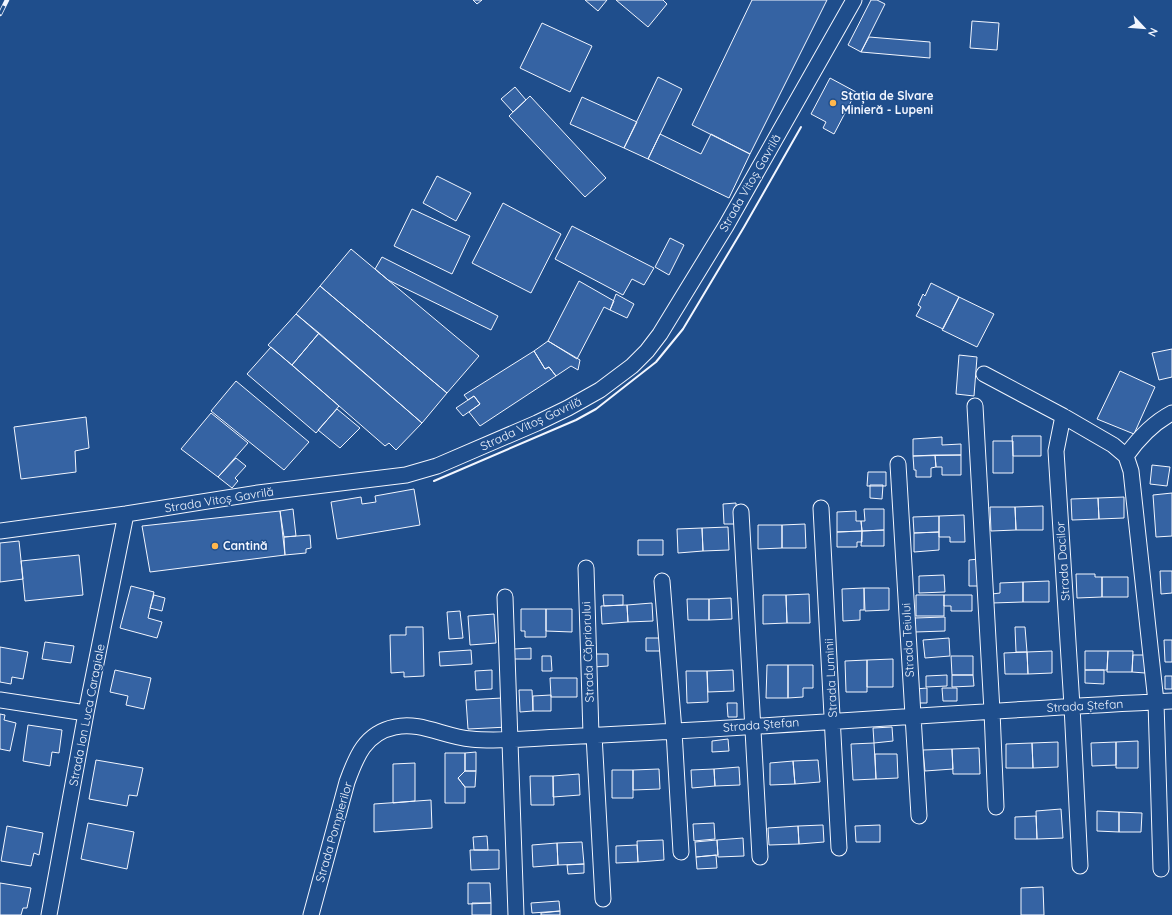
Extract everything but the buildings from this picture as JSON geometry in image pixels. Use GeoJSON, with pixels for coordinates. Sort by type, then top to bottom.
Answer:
{"type":"FeatureCollection","features":[{"type":"Feature","properties":{"kind":"street","name":"Strada Vitoș Gavrilă"},"geometry":{"type":"LineString","coordinates":[[0,531],[126,514],[258,493],[406,475],[437,466],[523,429],[568,408],[600,390],[632,366],[647,351],[660,334],[726,226],[854,0]]}},
{"type":"Feature","properties":{"kind":"street"},"geometry":{"type":"LineString","coordinates":[[984,374],[1063,416],[1113,445],[1126,456],[1131,471],[1156,702],[1161,869]]}},
{"type":"Feature","properties":{"kind":"street"},"geometry":{"type":"LineString","coordinates":[[975,406],[996,807]]}},
{"type":"Feature","properties":{"kind":"street"},"geometry":{"type":"LineString","coordinates":[[1126,456],[1149,429],[1162,418],[1172,413]]}},
{"type":"Feature","properties":{"kind":"street","name":"Strada Dacilor"},"geometry":{"type":"LineString","coordinates":[[1063,416],[1056,451],[1072,706],[1080,866]]}},
{"type":"Feature","properties":{"kind":"street","name":"Strada Teiului"},"geometry":{"type":"LineString","coordinates":[[898,464],[919,816]]}},
{"type":"Feature","properties":{"kind":"street","name":"Strada Luminii"},"geometry":{"type":"LineString","coordinates":[[821,508],[839,848]]}},
{"type":"Feature","properties":{"kind":"street"},"geometry":{"type":"LineString","coordinates":[[741,512],[760,857]]}},
{"type":"Feature","properties":{"kind":"street","name":"Strada Ion Luca Caragiale"},"geometry":{"type":"LineString","coordinates":[[49,915],[86,713],[126,514]]}},
{"type":"Feature","properties":{"kind":"street","name":"Strada Căpriorului"},"geometry":{"type":"LineString","coordinates":[[586,568],[593,735],[603,899]]}},
{"type":"Feature","properties":{"kind":"street"},"geometry":{"type":"LineString","coordinates":[[662,581],[674,730],[681,852]]}},
{"type":"Feature","properties":{"kind":"street"},"geometry":{"type":"LineString","coordinates":[[505,597],[516,915]]}},
{"type":"Feature","properties":{"kind":"street"},"geometry":{"type":"LineString","coordinates":[[0,700],[86,713]]}},
{"type":"Feature","properties":{"kind":"street","name":"Strada Ștefan"},"geometry":{"type":"LineString","coordinates":[[361,750],[369,739],[396,726],[420,727],[464,739],[486,740],[1172,701]]}},
{"type":"Feature","properties":{"kind":"street","name":"Strada Pompierilor"},"geometry":{"type":"LineString","coordinates":[[311,915],[347,782],[361,750]]}},
{"type":"Feature","properties":{"kind":"railway"},"geometry":{"type":"LineString","coordinates":[[0,14],[7,0]]}},
{"type":"Feature","properties":{"kind":"wall"},"geometry":{"type":"LineString","coordinates":[[434,481],[576,420],[596,409],[656,362],[683,329],[744,227],[801,127]]}},
{"type":"Feature","properties":{"kind":"place","name":"Stația de Slvare Minieră - Lupeni"},"geometry":{"type":"Point","coordinates":[833,103]}},
{"type":"Feature","properties":{"kind":"place","name":"Cantină"},"geometry":{"type":"Point","coordinates":[215,546]}}]}
